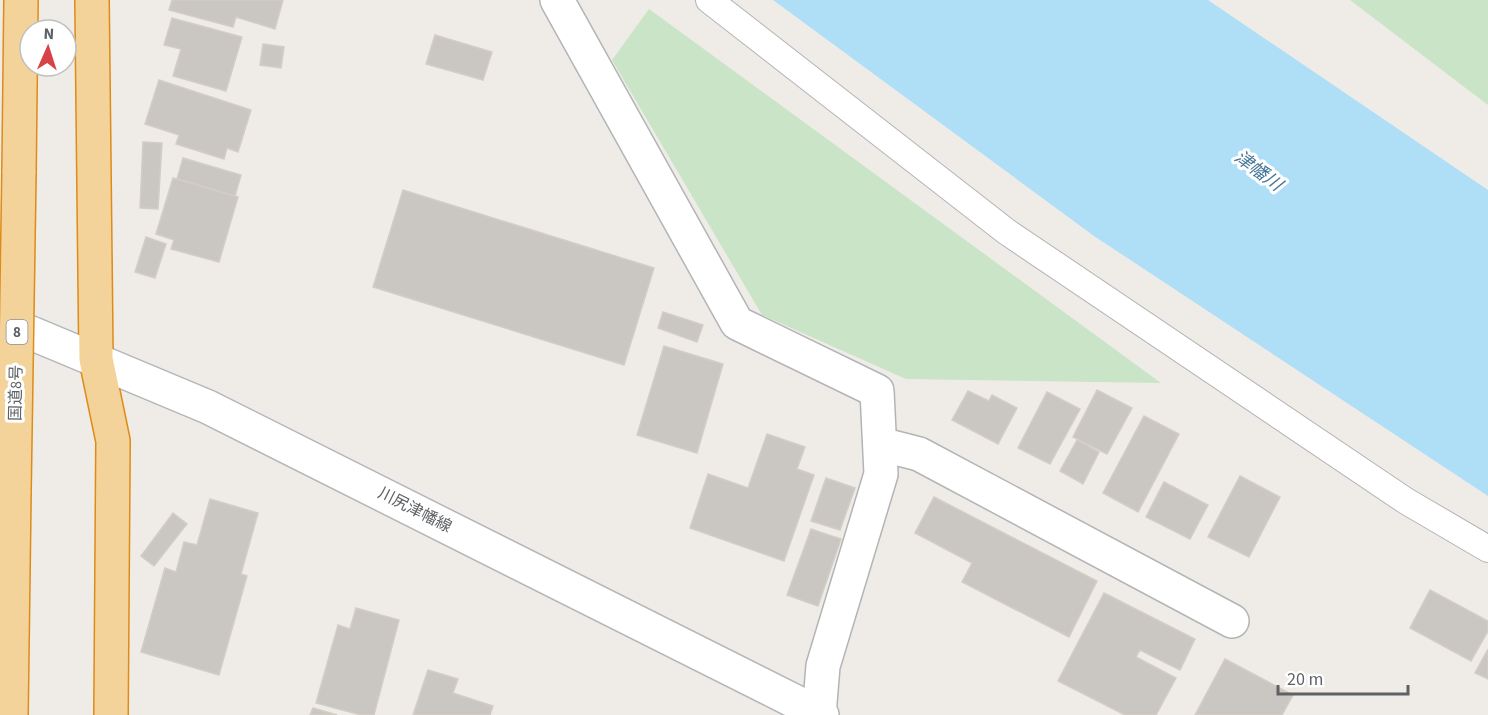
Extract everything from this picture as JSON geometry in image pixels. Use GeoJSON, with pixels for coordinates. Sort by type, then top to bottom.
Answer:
{"type":"FeatureCollection","features":[{"type":"Feature","properties":{"kind":"highway","name":"国道8号"},"geometry":{"type":"LineString","coordinates":[[11,715],[21,0]]}},
{"type":"Feature","properties":{"kind":"highway"},"geometry":{"type":"LineString","coordinates":[[96,10],[96,359],[113,441],[111,715]]}},
{"type":"Feature","properties":{"kind":"street"},"geometry":{"type":"LineString","coordinates":[[557,0],[737,323],[877,391],[880,474],[823,666],[820,714]]}},
{"type":"Feature","properties":{"kind":"street","name":"川尻津幡線"},"geometry":{"type":"LineString","coordinates":[[0,320],[208,406],[820,714]]}},
{"type":"Feature","properties":{"kind":"street"},"geometry":{"type":"LineString","coordinates":[[880,444],[919,454],[1232,621]]}},
{"type":"Feature","properties":{"kind":"lane"},"geometry":{"type":"LineString","coordinates":[[710,0],[1007,232],[1406,501],[1488,549]]}},
{"type":"Feature","properties":{"kind":"green space"},"geometry":{"type":"Polygon","coordinates":[[[1350,0],[1488,0],[1488,105],[1350,0]]]}},
{"type":"Feature","properties":{"kind":"green space"},"geometry":{"type":"Polygon","coordinates":[[[649,9],[1161,383],[906,379],[762,315],[612,60],[649,9]]]}},
{"type":"Feature","properties":{"kind":"water","name":"津幡川"},"geometry":{"type":"Polygon","coordinates":[[[773,0],[1208,0],[1488,190],[1488,496],[1094,236],[773,0]]]}},
{"type":"Feature","properties":{"kind":"building"},"geometry":{"type":"Polygon","coordinates":[[[172,0],[283,0],[275,29],[236,17],[233,27],[169,10],[172,0]]]}},
{"type":"Feature","properties":{"kind":"building"},"geometry":{"type":"Polygon","coordinates":[[[172,18],[242,37],[226,91],[173,76],[181,49],[164,45],[172,18]]]}},
{"type":"Feature","properties":{"kind":"building"},"geometry":{"type":"Polygon","coordinates":[[[435,35],[492,52],[483,80],[426,64],[435,35]]]}},
{"type":"Feature","properties":{"kind":"building"},"geometry":{"type":"Polygon","coordinates":[[[263,44],[284,47],[281,68],[260,65],[263,44]]]}},
{"type":"Feature","properties":{"kind":"building"},"geometry":{"type":"Polygon","coordinates":[[[159,80],[251,110],[238,152],[227,148],[224,159],[176,144],[179,135],[145,124],[159,80]]]}},
{"type":"Feature","properties":{"kind":"building"},"geometry":{"type":"Polygon","coordinates":[[[143,142],[162,143],[158,209],[140,208],[143,142]]]}},
{"type":"Feature","properties":{"kind":"building"},"geometry":{"type":"Polygon","coordinates":[[[183,158],[241,175],[235,196],[177,179],[183,158]]]}},
{"type":"Feature","properties":{"kind":"building"},"geometry":{"type":"Polygon","coordinates":[[[173,178],[238,197],[219,262],[171,249],[174,240],[156,234],[173,178]]]}},
{"type":"Feature","properties":{"kind":"building"},"geometry":{"type":"Polygon","coordinates":[[[403,190],[654,268],[624,365],[373,287],[403,190]]]}},
{"type":"Feature","properties":{"kind":"building"},"geometry":{"type":"Polygon","coordinates":[[[146,237],[166,244],[155,278],[135,272],[146,237]]]}},
{"type":"Feature","properties":{"kind":"building"},"geometry":{"type":"Polygon","coordinates":[[[663,312],[703,325],[697,342],[658,328],[663,312]]]}},
{"type":"Feature","properties":{"kind":"building"},"geometry":{"type":"Polygon","coordinates":[[[664,346],[723,364],[697,453],[637,435],[664,346]]]}},
{"type":"Feature","properties":{"kind":"building"},"geometry":{"type":"Polygon","coordinates":[[[1097,390],[1132,408],[1107,454],[1073,437],[1097,390]]]}},
{"type":"Feature","properties":{"kind":"building"},"geometry":{"type":"Polygon","coordinates":[[[968,391],[989,401],[992,395],[1017,408],[998,444],[952,420],[968,391]]]}},
{"type":"Feature","properties":{"kind":"building"},"geometry":{"type":"Polygon","coordinates":[[[1047,392],[1080,409],[1050,464],[1018,448],[1047,392]]]}},
{"type":"Feature","properties":{"kind":"building"},"geometry":{"type":"Polygon","coordinates":[[[1144,416],[1179,434],[1138,512],[1103,493],[1144,416]]]}},
{"type":"Feature","properties":{"kind":"building"},"geometry":{"type":"Polygon","coordinates":[[[767,434],[805,447],[797,469],[814,475],[784,561],[690,528],[708,474],[748,488],[767,434]]]}},
{"type":"Feature","properties":{"kind":"building"},"geometry":{"type":"Polygon","coordinates":[[[1077,440],[1099,452],[1083,484],[1060,471],[1077,440]]]}},
{"type":"Feature","properties":{"kind":"building"},"geometry":{"type":"Polygon","coordinates":[[[1240,476],[1280,497],[1249,557],[1208,537],[1240,476]]]}},
{"type":"Feature","properties":{"kind":"building"},"geometry":{"type":"Polygon","coordinates":[[[826,478],[855,488],[840,530],[811,521],[826,478]]]}},
{"type":"Feature","properties":{"kind":"building"},"geometry":{"type":"Polygon","coordinates":[[[1164,482],[1208,505],[1190,539],[1146,517],[1164,482]]]}},
{"type":"Feature","properties":{"kind":"building"},"geometry":{"type":"Polygon","coordinates":[[[934,497],[1097,581],[1069,637],[962,582],[972,563],[915,533],[934,497]]]}},
{"type":"Feature","properties":{"kind":"building"},"geometry":{"type":"Polygon","coordinates":[[[210,499],[258,513],[241,574],[247,576],[219,675],[141,652],[165,568],[176,572],[184,542],[197,545],[210,499]]]}},
{"type":"Feature","properties":{"kind":"building"},"geometry":{"type":"Polygon","coordinates":[[[173,513],[187,524],[154,566],[141,556],[173,513]]]}},
{"type":"Feature","properties":{"kind":"building"},"geometry":{"type":"Polygon","coordinates":[[[811,529],[841,539],[818,606],[787,595],[811,529]]]}},
{"type":"Feature","properties":{"kind":"building"},"geometry":{"type":"Polygon","coordinates":[[[1430,590],[1488,621],[1488,631],[1471,661],[1410,628],[1430,590]]]}},
{"type":"Feature","properties":{"kind":"building"},"geometry":{"type":"Polygon","coordinates":[[[1104,593],[1195,639],[1180,670],[1140,650],[1136,657],[1176,678],[1156,715],[1125,715],[1058,681],[1104,593]]]}},
{"type":"Feature","properties":{"kind":"building"},"geometry":{"type":"Polygon","coordinates":[[[356,608],[399,620],[374,715],[361,715],[316,703],[338,625],[350,629],[356,608]]]}},
{"type":"Feature","properties":{"kind":"building"},"geometry":{"type":"Polygon","coordinates":[[[1488,649],[1488,679],[1475,673],[1488,649]]]}},
{"type":"Feature","properties":{"kind":"building"},"geometry":{"type":"Polygon","coordinates":[[[1225,659],[1293,695],[1282,715],[1195,715],[1225,659]]]}},
{"type":"Feature","properties":{"kind":"building"},"geometry":{"type":"Polygon","coordinates":[[[428,670],[458,679],[453,693],[493,706],[490,715],[413,715],[428,670]]]}},
{"type":"Feature","properties":{"kind":"building"},"geometry":{"type":"Polygon","coordinates":[[[313,708],[337,715],[310,715],[313,708]]]}}]}
